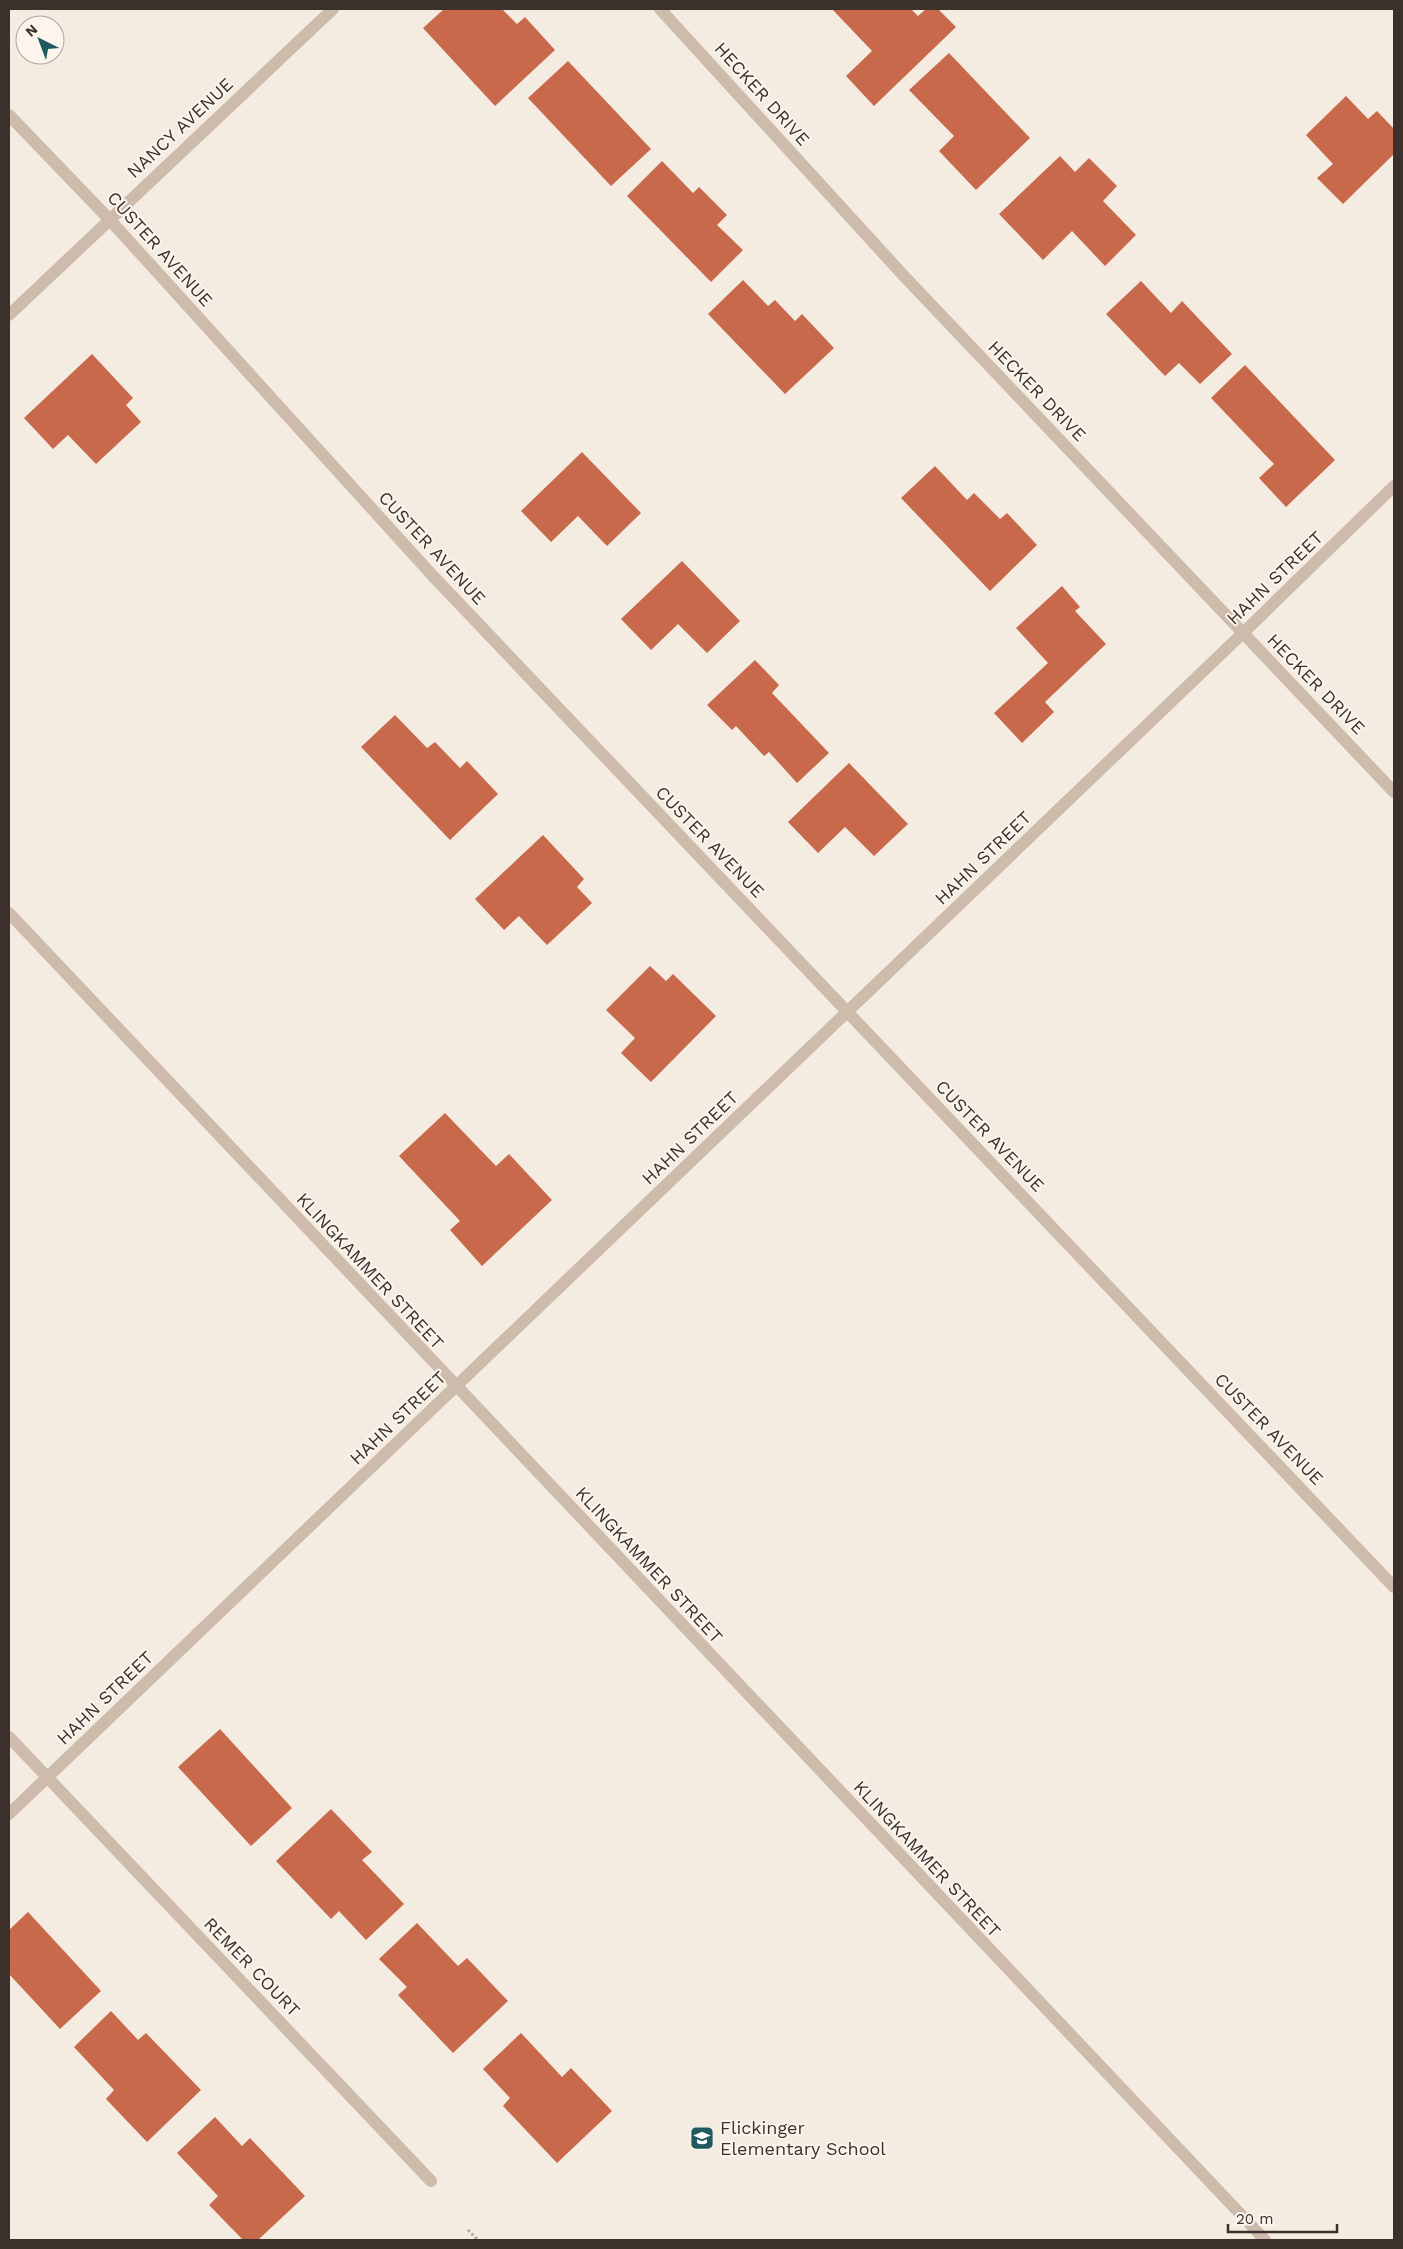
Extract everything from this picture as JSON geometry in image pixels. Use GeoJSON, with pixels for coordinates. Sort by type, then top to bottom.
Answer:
{"type":"FeatureCollection","features":[{"type":"Feature","properties":{"kind":"street","name":"NANCY AVENUE"},"geometry":{"type":"LineString","coordinates":[[9,315],[333,9]]}},
{"type":"Feature","properties":{"kind":"street","name":"HECKER DRIVE"},"geometry":{"type":"LineString","coordinates":[[660,9],[903,275],[1394,792]]}},
{"type":"Feature","properties":{"kind":"street","name":"CUSTER AVENUE"},"geometry":{"type":"LineString","coordinates":[[9,115],[109,219],[432,575],[1394,1587]]}},
{"type":"Feature","properties":{"kind":"street","name":"HAHN STREET"},"geometry":{"type":"LineString","coordinates":[[9,1814],[456,1388],[1394,486]]}},
{"type":"Feature","properties":{"kind":"street","name":"KLINGKAMMER STREET"},"geometry":{"type":"LineString","coordinates":[[9,913],[456,1388],[1265,2240]]}},
{"type":"Feature","properties":{"kind":"street","name":"REMER COURT"},"geometry":{"type":"LineString","coordinates":[[9,1737],[431,2181]]}},
{"type":"Feature","properties":{"kind":"path"},"geometry":{"type":"LineString","coordinates":[[468,2230],[478,2240]]}},
{"type":"Feature","properties":{"kind":"building"},"geometry":{"type":"Polygon","coordinates":[[[444,9],[502,9],[517,24],[525,17],[555,50],[495,106],[423,28],[444,9]]]}},
{"type":"Feature","properties":{"kind":"building"},"geometry":{"type":"Polygon","coordinates":[[[832,9],[911,9],[918,16],[926,9],[938,9],[956,27],[874,106],[846,76],[872,51],[832,9]]]}},
{"type":"Feature","properties":{"kind":"building"},"geometry":{"type":"Polygon","coordinates":[[[949,53],[1030,138],[976,190],[939,151],[954,136],[909,90],[949,53]]]}},
{"type":"Feature","properties":{"kind":"building"},"geometry":{"type":"Polygon","coordinates":[[[568,61],[651,149],[611,186],[528,98],[568,61]]]}},
{"type":"Feature","properties":{"kind":"building"},"geometry":{"type":"Polygon","coordinates":[[[1346,96],[1368,119],[1377,111],[1394,129],[1394,154],[1343,204],[1317,178],[1333,164],[1306,135],[1346,96]]]}},
{"type":"Feature","properties":{"kind":"building"},"geometry":{"type":"Polygon","coordinates":[[[1060,156],[1075,172],[1089,158],[1117,186],[1103,201],[1136,235],[1105,266],[1072,231],[1043,260],[999,214],[1060,156]]]}},
{"type":"Feature","properties":{"kind":"building"},"geometry":{"type":"Polygon","coordinates":[[[662,161],[693,193],[699,187],[727,215],[717,225],[743,250],[711,282],[627,196],[662,161]]]}},
{"type":"Feature","properties":{"kind":"building"},"geometry":{"type":"Polygon","coordinates":[[[743,280],[768,306],[775,300],[795,321],[802,314],[834,348],[785,394],[708,314],[743,280]]]}},
{"type":"Feature","properties":{"kind":"building"},"geometry":{"type":"Polygon","coordinates":[[[1141,281],[1171,313],[1182,301],[1232,354],[1200,384],[1179,363],[1165,376],[1106,314],[1141,281]]]}},
{"type":"Feature","properties":{"kind":"building"},"geometry":{"type":"Polygon","coordinates":[[[92,354],[133,398],[126,405],[141,422],[96,464],[68,435],[53,449],[24,418],[92,354]]]}},
{"type":"Feature","properties":{"kind":"building"},"geometry":{"type":"Polygon","coordinates":[[[1245,365],[1335,460],[1286,507],[1259,478],[1274,464],[1211,398],[1245,365]]]}},
{"type":"Feature","properties":{"kind":"building"},"geometry":{"type":"Polygon","coordinates":[[[582,452],[641,513],[607,546],[578,516],[551,542],[521,511],[582,452]]]}},
{"type":"Feature","properties":{"kind":"building"},"geometry":{"type":"Polygon","coordinates":[[[935,466],[967,500],[974,493],[1000,519],[1007,513],[1037,545],[990,591],[901,498],[935,466]]]}},
{"type":"Feature","properties":{"kind":"building"},"geometry":{"type":"Polygon","coordinates":[[[682,561],[740,621],[707,653],[678,624],[651,650],[621,619],[682,561]]]}},
{"type":"Feature","properties":{"kind":"building"},"geometry":{"type":"Polygon","coordinates":[[[1062,586],[1080,607],[1075,611],[1106,644],[1045,702],[1054,712],[1022,743],[994,713],[1048,663],[1016,628],[1062,586]]]}},
{"type":"Feature","properties":{"kind":"building"},"geometry":{"type":"Polygon","coordinates":[[[755,660],[779,685],[772,693],[829,753],[797,783],[769,752],[764,756],[736,726],[732,730],[707,705],[755,660]]]}},
{"type":"Feature","properties":{"kind":"building"},"geometry":{"type":"Polygon","coordinates":[[[395,715],[427,748],[435,742],[460,768],[467,761],[498,794],[450,840],[361,747],[395,715]]]}},
{"type":"Feature","properties":{"kind":"building"},"geometry":{"type":"Polygon","coordinates":[[[849,763],[908,824],[874,856],[845,827],[818,853],[788,822],[849,763]]]}},
{"type":"Feature","properties":{"kind":"building"},"geometry":{"type":"Polygon","coordinates":[[[543,835],[584,879],[577,887],[592,903],[547,945],[519,916],[504,930],[475,899],[543,835]]]}},
{"type":"Feature","properties":{"kind":"building"},"geometry":{"type":"Polygon","coordinates":[[[650,966],[666,981],[673,974],[716,1016],[651,1082],[621,1053],[635,1038],[606,1010],[650,966]]]}},
{"type":"Feature","properties":{"kind":"building"},"geometry":{"type":"Polygon","coordinates":[[[445,1113],[496,1166],[509,1154],[552,1200],[482,1266],[450,1230],[460,1221],[399,1156],[445,1113]]]}},
{"type":"Feature","properties":{"kind":"building"},"geometry":{"type":"Polygon","coordinates":[[[220,1729],[292,1808],[251,1846],[178,1767],[220,1729]]]}},
{"type":"Feature","properties":{"kind":"building"},"geometry":{"type":"Polygon","coordinates":[[[331,1809],[372,1852],[362,1860],[404,1904],[366,1940],[339,1911],[331,1919],[276,1861],[331,1809]]]}},
{"type":"Feature","properties":{"kind":"building"},"geometry":{"type":"Polygon","coordinates":[[[28,1912],[101,1991],[60,2029],[9,1974],[9,1930],[28,1912]]]}},
{"type":"Feature","properties":{"kind":"building"},"geometry":{"type":"Polygon","coordinates":[[[417,1923],[458,1966],[467,1958],[508,2001],[453,2053],[398,1995],[407,1987],[379,1959],[417,1923]]]}},
{"type":"Feature","properties":{"kind":"building"},"geometry":{"type":"Polygon","coordinates":[[[111,2011],[138,2040],[146,2033],[201,2090],[147,2142],[106,2099],[114,2090],[74,2047],[111,2011]]]}},
{"type":"Feature","properties":{"kind":"building"},"geometry":{"type":"Polygon","coordinates":[[[521,2033],[562,2077],[571,2068],[612,2111],[557,2163],[503,2106],[510,2098],[483,2069],[521,2033]]]}},
{"type":"Feature","properties":{"kind":"building"},"geometry":{"type":"Polygon","coordinates":[[[215,2117],[242,2146],[250,2138],[305,2196],[258,2240],[243,2240],[209,2205],[218,2196],[177,2153],[215,2117]]]}},
{"type":"Feature","properties":{"kind":"place","name":"Flickinger Elementary School"},"geometry":{"type":"Point","coordinates":[702,2138]}}]}
